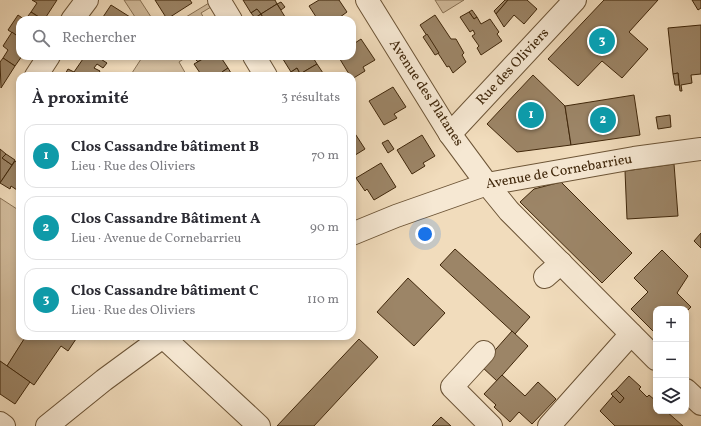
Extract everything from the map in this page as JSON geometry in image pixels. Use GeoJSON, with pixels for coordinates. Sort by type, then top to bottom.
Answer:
{"type":"FeatureCollection","features":[{"type":"Feature","properties":{"kind":"street"},"geometry":{"type":"LineString","coordinates":[[75,16],[87,0]]}},
{"type":"Feature","properties":{"kind":"street"},"geometry":{"type":"LineString","coordinates":[[219,0],[229,16]]}},
{"type":"Feature","properties":{"kind":"street","name":"Avenue des Platanes"},"geometry":{"type":"LineString","coordinates":[[367,0],[450,134],[487,184],[509,211],[653,357]]}},
{"type":"Feature","properties":{"kind":"street","name":"Rue des Oliviers"},"geometry":{"type":"LineString","coordinates":[[450,134],[575,0]]}},
{"type":"Feature","properties":{"kind":"street"},"geometry":{"type":"LineString","coordinates":[[39,72],[46,60]]}},
{"type":"Feature","properties":{"kind":"street"},"geometry":{"type":"LineString","coordinates":[[256,60],[264,72]]}},
{"type":"Feature","properties":{"kind":"street","name":"Avenue de Cornebarrieu"},"geometry":{"type":"LineString","coordinates":[[356,232],[396,216],[487,184],[634,158],[701,149]]}},
{"type":"Feature","properties":{"kind":"street"},"geometry":{"type":"LineString","coordinates":[[545,278],[561,263]]}},
{"type":"Feature","properties":{"kind":"street"},"geometry":{"type":"LineString","coordinates":[[549,426],[631,334]]}},
{"type":"Feature","properties":{"kind":"street"},"geometry":{"type":"LineString","coordinates":[[48,426],[104,380],[159,340]]}},
{"type":"Feature","properties":{"kind":"street"},"geometry":{"type":"LineString","coordinates":[[168,340],[259,426]]}},
{"type":"Feature","properties":{"kind":"street"},"geometry":{"type":"LineString","coordinates":[[484,352],[452,387],[491,426]]}},
{"type":"Feature","properties":{"kind":"street"},"geometry":{"type":"LineString","coordinates":[[689,393],[701,404]]}},
{"type":"Feature","properties":{"kind":"street"},"geometry":{"type":"LineString","coordinates":[[0,423],[4,426]]}},
{"type":"Feature","properties":{"kind":"shaded area"},"geometry":{"type":"Polygon","coordinates":[[[124,0],[140,0],[150,16],[134,16],[124,0]]]}},
{"type":"Feature","properties":{"kind":"shaded area"},"geometry":{"type":"Polygon","coordinates":[[[435,0],[464,0],[443,13],[435,0]]]}},
{"type":"Feature","properties":{"kind":"shaded area"},"geometry":{"type":"Polygon","coordinates":[[[209,3],[211,7],[201,13],[203,16],[188,16],[209,3]]]}},
{"type":"Feature","properties":{"kind":"shaded area"},"geometry":{"type":"Polygon","coordinates":[[[140,60],[182,60],[179,62],[185,72],[133,72],[140,60]]]}},
{"type":"Feature","properties":{"kind":"shaded area"},"geometry":{"type":"Polygon","coordinates":[[[0,198],[16,208],[16,340],[23,340],[7,366],[0,361],[0,198]]]}},
{"type":"Feature","properties":{"kind":"building"},"geometry":{"type":"Polygon","coordinates":[[[32,0],[57,0],[47,16],[38,16],[31,12],[37,3],[32,0]]]}},
{"type":"Feature","properties":{"kind":"building"},"geometry":{"type":"Polygon","coordinates":[[[155,0],[190,0],[192,3],[172,16],[165,16],[155,0]]]}},
{"type":"Feature","properties":{"kind":"building"},"geometry":{"type":"Polygon","coordinates":[[[243,0],[275,0],[277,4],[261,14],[257,9],[251,13],[243,0]]]}},
{"type":"Feature","properties":{"kind":"building"},"geometry":{"type":"Polygon","coordinates":[[[319,0],[339,0],[347,12],[342,16],[315,16],[309,6],[319,0]]]}},
{"type":"Feature","properties":{"kind":"building"},"geometry":{"type":"Polygon","coordinates":[[[505,0],[508,0],[496,14],[494,11],[505,0]]]}},
{"type":"Feature","properties":{"kind":"building"},"geometry":{"type":"Polygon","coordinates":[[[508,0],[527,0],[537,9],[524,24],[514,15],[504,27],[496,14],[508,0]]]}},
{"type":"Feature","properties":{"kind":"building"},"geometry":{"type":"Polygon","coordinates":[[[604,0],[658,0],[629,32],[648,49],[622,78],[602,61],[578,86],[548,59],[604,0]]]}},
{"type":"Feature","properties":{"kind":"building"},"geometry":{"type":"Polygon","coordinates":[[[692,0],[701,0],[701,8],[698,10],[692,0]]]}},
{"type":"Feature","properties":{"kind":"building"},"geometry":{"type":"Polygon","coordinates":[[[281,2],[285,7],[281,10],[277,4],[281,2]]]}},
{"type":"Feature","properties":{"kind":"building"},"geometry":{"type":"Polygon","coordinates":[[[277,4],[284,16],[262,16],[261,14],[277,4]]]}},
{"type":"Feature","properties":{"kind":"building"},"geometry":{"type":"Polygon","coordinates":[[[111,5],[128,16],[104,16],[111,5]]]}},
{"type":"Feature","properties":{"kind":"building"},"geometry":{"type":"Polygon","coordinates":[[[257,9],[261,14],[253,16],[251,13],[257,9]]]}},
{"type":"Feature","properties":{"kind":"building"},"geometry":{"type":"Polygon","coordinates":[[[472,10],[477,17],[474,19],[469,12],[472,10]]]}},
{"type":"Feature","properties":{"kind":"building"},"geometry":{"type":"Polygon","coordinates":[[[31,12],[37,16],[28,16],[31,12]]]}},
{"type":"Feature","properties":{"kind":"building"},"geometry":{"type":"Polygon","coordinates":[[[469,12],[474,19],[477,17],[481,24],[490,19],[499,32],[497,34],[502,41],[481,55],[477,48],[479,46],[472,36],[475,34],[473,30],[470,32],[460,17],[469,12]]]}},
{"type":"Feature","properties":{"kind":"building"},"geometry":{"type":"Polygon","coordinates":[[[435,15],[451,39],[456,39],[464,53],[462,55],[466,62],[453,73],[449,66],[447,67],[420,25],[435,15]]]}},
{"type":"Feature","properties":{"kind":"building"},"geometry":{"type":"Polygon","coordinates":[[[16,18],[16,35],[8,30],[16,18]]]}},
{"type":"Feature","properties":{"kind":"building"},"geometry":{"type":"Polygon","coordinates":[[[701,25],[701,74],[691,75],[692,83],[681,85],[682,91],[680,91],[678,73],[673,74],[668,28],[701,25]]]}},
{"type":"Feature","properties":{"kind":"building"},"geometry":{"type":"Polygon","coordinates":[[[12,32],[16,35],[16,60],[19,60],[15,66],[3,58],[8,50],[3,46],[12,32]]]}},
{"type":"Feature","properties":{"kind":"building"},"geometry":{"type":"Polygon","coordinates":[[[427,34],[439,53],[435,55],[423,37],[427,34]]]}},
{"type":"Feature","properties":{"kind":"building"},"geometry":{"type":"Polygon","coordinates":[[[361,39],[375,60],[363,67],[365,71],[356,77],[356,72],[348,72],[340,60],[356,60],[356,42],[361,39]]]}},
{"type":"Feature","properties":{"kind":"building"},"geometry":{"type":"Polygon","coordinates":[[[3,58],[15,66],[1,88],[0,62],[3,58]]]}},
{"type":"Feature","properties":{"kind":"building"},"geometry":{"type":"Polygon","coordinates":[[[82,60],[102,60],[107,63],[103,68],[97,64],[94,68],[99,72],[74,72],[82,60]]]}},
{"type":"Feature","properties":{"kind":"building"},"geometry":{"type":"Polygon","coordinates":[[[201,60],[223,60],[228,68],[222,72],[199,72],[194,64],[201,60]]]}},
{"type":"Feature","properties":{"kind":"building"},"geometry":{"type":"Polygon","coordinates":[[[284,60],[314,60],[317,64],[303,72],[299,72],[297,68],[291,72],[284,60]]]}},
{"type":"Feature","properties":{"kind":"building"},"geometry":{"type":"Polygon","coordinates":[[[317,64],[322,72],[303,72],[317,64]]]}},
{"type":"Feature","properties":{"kind":"building"},"geometry":{"type":"Polygon","coordinates":[[[228,68],[230,72],[222,72],[228,68]]]}},
{"type":"Feature","properties":{"kind":"building"},"geometry":{"type":"Polygon","coordinates":[[[297,68],[299,72],[291,72],[297,68]]]}},
{"type":"Feature","properties":{"kind":"building"},"geometry":{"type":"Polygon","coordinates":[[[68,69],[74,72],[66,72],[68,69]]]}},
{"type":"Feature","properties":{"kind":"building"},"geometry":{"type":"Polygon","coordinates":[[[678,73],[679,85],[675,85],[673,74],[678,73]]]}},
{"type":"Feature","properties":{"kind":"building"},"geometry":{"type":"Polygon","coordinates":[[[533,75],[565,106],[571,145],[517,152],[487,124],[533,75]]]}},
{"type":"Feature","properties":{"kind":"building"},"geometry":{"type":"Polygon","coordinates":[[[393,87],[406,107],[394,114],[397,118],[384,125],[369,101],[393,87]]]}},
{"type":"Feature","properties":{"kind":"building"},"geometry":{"type":"Polygon","coordinates":[[[634,95],[640,135],[571,145],[565,106],[634,95]]]}},
{"type":"Feature","properties":{"kind":"building"},"geometry":{"type":"Polygon","coordinates":[[[670,115],[671,127],[658,129],[656,117],[670,115]]]}},
{"type":"Feature","properties":{"kind":"building"},"geometry":{"type":"Polygon","coordinates":[[[356,135],[365,149],[356,155],[356,135]]]}},
{"type":"Feature","properties":{"kind":"building"},"geometry":{"type":"Polygon","coordinates":[[[422,135],[435,156],[423,163],[425,166],[412,174],[397,150],[422,135]]]}},
{"type":"Feature","properties":{"kind":"building"},"geometry":{"type":"Polygon","coordinates":[[[388,140],[394,149],[388,153],[382,143],[388,140]]]}},
{"type":"Feature","properties":{"kind":"building"},"geometry":{"type":"Polygon","coordinates":[[[0,149],[6,154],[2,158],[12,165],[0,183],[0,149]]]}},
{"type":"Feature","properties":{"kind":"building"},"geometry":{"type":"Polygon","coordinates":[[[6,154],[15,160],[12,165],[2,158],[6,154]]]}},
{"type":"Feature","properties":{"kind":"building"},"geometry":{"type":"Polygon","coordinates":[[[15,161],[16,189],[11,186],[10,189],[0,183],[15,161]]]}},
{"type":"Feature","properties":{"kind":"building"},"geometry":{"type":"Polygon","coordinates":[[[381,163],[396,187],[374,200],[367,189],[365,191],[356,178],[381,163]]]}},
{"type":"Feature","properties":{"kind":"building"},"geometry":{"type":"Polygon","coordinates":[[[674,164],[678,216],[627,219],[625,171],[674,164]]]}},
{"type":"Feature","properties":{"kind":"building"},"geometry":{"type":"Polygon","coordinates":[[[561,182],[632,253],[602,283],[520,202],[534,189],[561,182]]]}},
{"type":"Feature","properties":{"kind":"building"},"geometry":{"type":"Polygon","coordinates":[[[701,233],[701,248],[694,241],[701,233]]]}},
{"type":"Feature","properties":{"kind":"building"},"geometry":{"type":"Polygon","coordinates":[[[455,249],[530,317],[515,334],[440,265],[455,249]]]}},
{"type":"Feature","properties":{"kind":"building"},"geometry":{"type":"Polygon","coordinates":[[[662,250],[688,276],[677,293],[691,307],[689,309],[689,306],[653,306],[653,331],[631,309],[648,292],[634,278],[662,250]]]}},
{"type":"Feature","properties":{"kind":"building"},"geometry":{"type":"Polygon","coordinates":[[[408,278],[445,313],[414,346],[377,312],[408,278]]]}},
{"type":"Feature","properties":{"kind":"building"},"geometry":{"type":"Polygon","coordinates":[[[512,331],[528,346],[497,381],[481,366],[512,331]]]}},
{"type":"Feature","properties":{"kind":"building"},"geometry":{"type":"Polygon","coordinates":[[[359,339],[378,357],[314,426],[277,426],[359,339]]]}},
{"type":"Feature","properties":{"kind":"building"},"geometry":{"type":"Polygon","coordinates":[[[23,340],[75,340],[68,351],[61,346],[34,385],[7,366],[23,340]]]}},
{"type":"Feature","properties":{"kind":"building"},"geometry":{"type":"Polygon","coordinates":[[[0,361],[30,382],[15,404],[0,394],[0,361]]]}},
{"type":"Feature","properties":{"kind":"building"},"geometry":{"type":"Polygon","coordinates":[[[502,375],[525,396],[538,382],[556,399],[532,424],[519,412],[510,422],[494,407],[496,405],[484,394],[502,375]]]}},
{"type":"Feature","properties":{"kind":"building"},"geometry":{"type":"Polygon","coordinates":[[[629,376],[641,387],[639,389],[647,397],[649,395],[653,398],[653,414],[669,414],[683,426],[615,426],[600,411],[613,396],[620,403],[624,398],[616,390],[629,376]]]}},
{"type":"Feature","properties":{"kind":"building"},"geometry":{"type":"Polygon","coordinates":[[[616,390],[624,398],[620,403],[611,394],[616,390]]]}},
{"type":"Feature","properties":{"kind":"building"},"geometry":{"type":"Polygon","coordinates":[[[441,417],[451,426],[432,426],[441,417]]]}},
{"type":"Feature","properties":{"kind":"place","name":"Clos Cassandre bâtiment C"},"geometry":{"type":"Point","coordinates":[602,41]}},
{"type":"Feature","properties":{"kind":"place","name":"Clos Cassandre bâtiment B"},"geometry":{"type":"Point","coordinates":[531,115]}},
{"type":"Feature","properties":{"kind":"place","name":"Clos Cassandre Bâtiment A"},"geometry":{"type":"Point","coordinates":[603,120]}}]}
